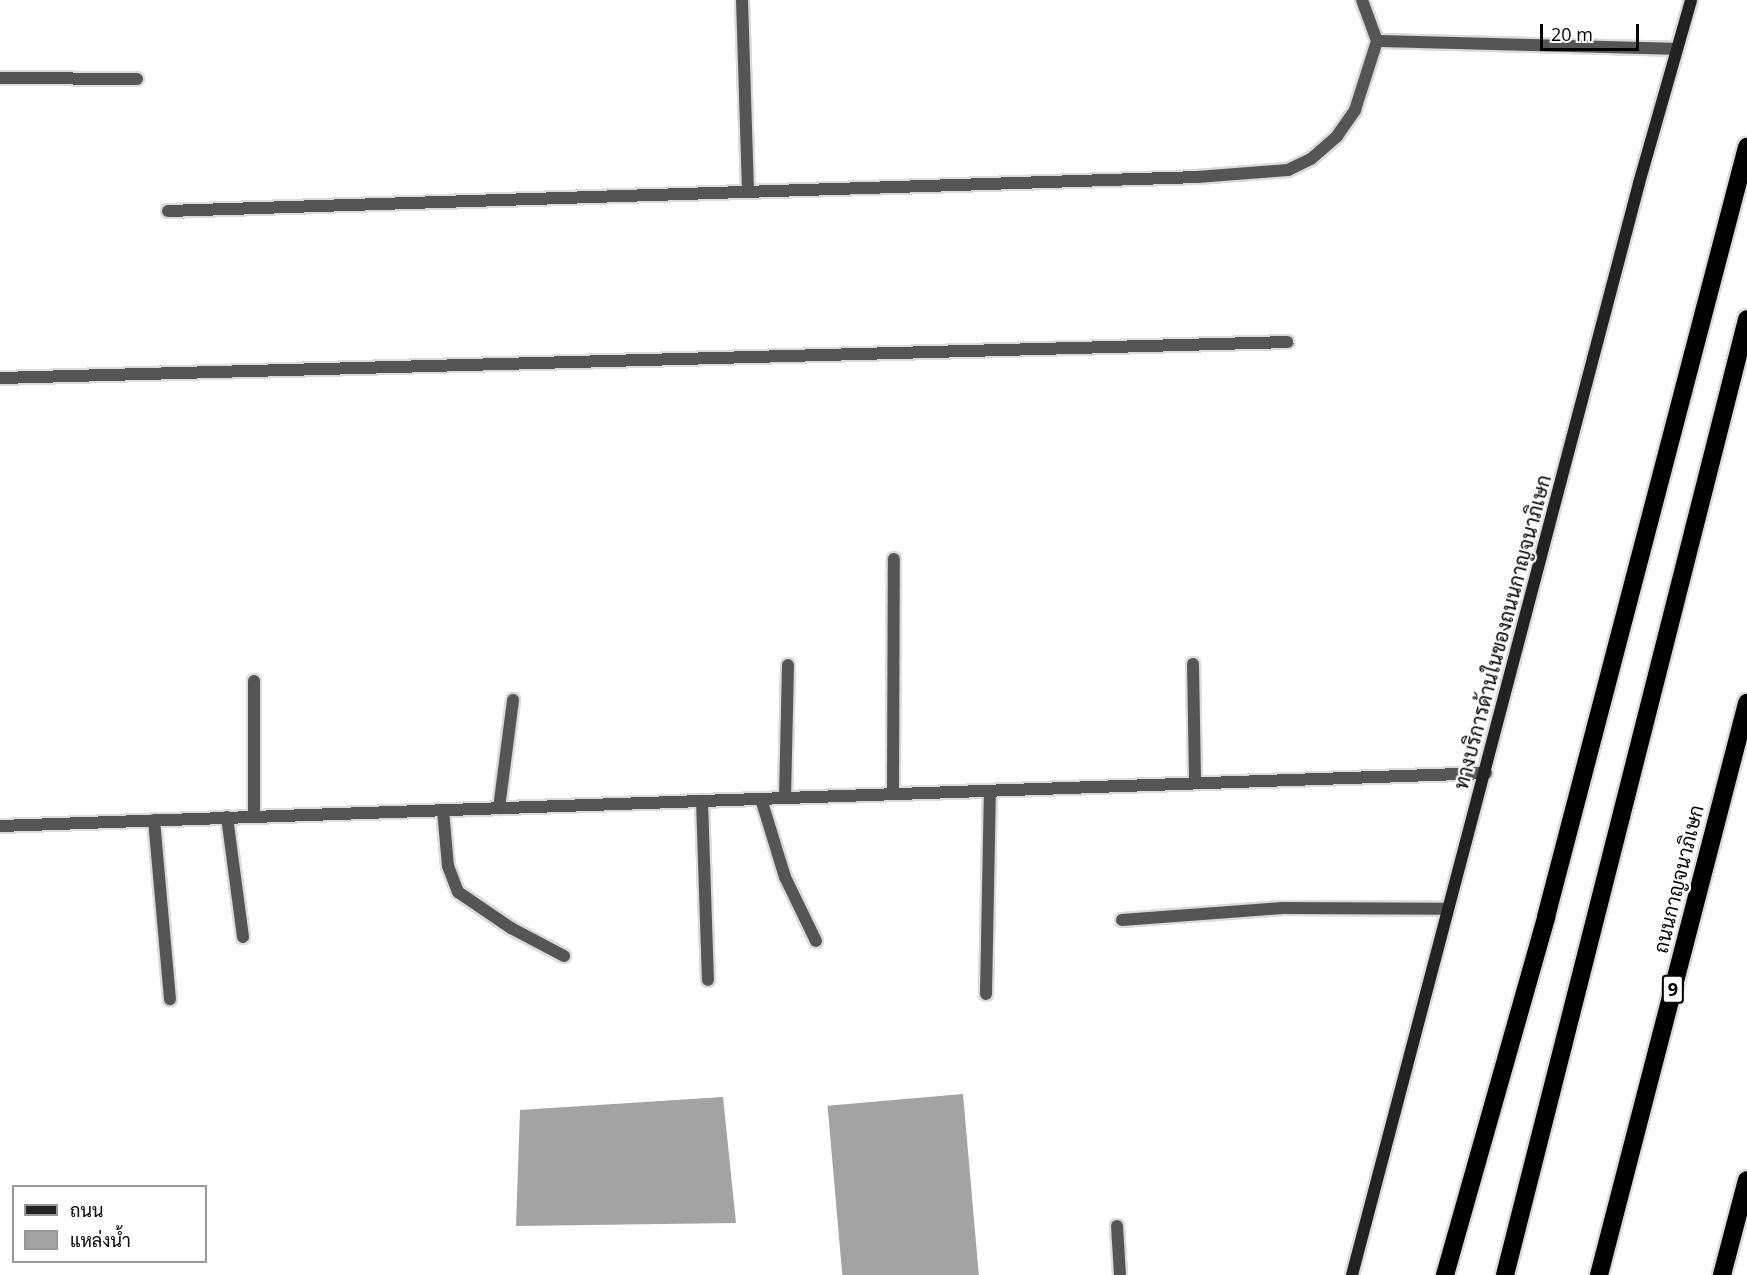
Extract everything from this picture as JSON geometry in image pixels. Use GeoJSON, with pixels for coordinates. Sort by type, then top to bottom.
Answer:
{"type":"FeatureCollection","features":[{"type":"Feature","properties":{"kind":"highway"},"geometry":{"type":"LineString","coordinates":[[1445,1275],[1546,917],[1747,147]]}},
{"type":"Feature","properties":{"kind":"highway"},"geometry":{"type":"LineString","coordinates":[[1504,1275],[1747,319]]}},
{"type":"Feature","properties":{"kind":"highway","name":"ถนนกาญจนาภิเษก"},"geometry":{"type":"LineString","coordinates":[[1599,1275],[1747,703]]}},
{"type":"Feature","properties":{"kind":"highway"},"geometry":{"type":"LineString","coordinates":[[1722,1275],[1747,1180]]}},
{"type":"Feature","properties":{"kind":"main road","name":"ทางบริการด้านในของถนนกาญจนาภิเษก"},"geometry":{"type":"LineString","coordinates":[[1352,1275],[1675,49],[1691,0]]}},
{"type":"Feature","properties":{"kind":"street"},"geometry":{"type":"LineString","coordinates":[[742,0],[748,191]]}},
{"type":"Feature","properties":{"kind":"street"},"geometry":{"type":"LineString","coordinates":[[168,212],[1197,177],[1288,170],[1311,159],[1337,136],[1355,110],[1377,41],[1362,0]]}},
{"type":"Feature","properties":{"kind":"street"},"geometry":{"type":"LineString","coordinates":[[1377,41],[1675,49]]}},
{"type":"Feature","properties":{"kind":"street"},"geometry":{"type":"LineString","coordinates":[[0,78],[137,78]]}},
{"type":"Feature","properties":{"kind":"street"},"geometry":{"type":"LineString","coordinates":[[0,378],[1287,342]]}},
{"type":"Feature","properties":{"kind":"street"},"geometry":{"type":"LineString","coordinates":[[893,794],[894,559]]}},
{"type":"Feature","properties":{"kind":"street"},"geometry":{"type":"LineString","coordinates":[[1193,664],[1195,783]]}},
{"type":"Feature","properties":{"kind":"street"},"geometry":{"type":"LineString","coordinates":[[786,798],[788,665]]}},
{"type":"Feature","properties":{"kind":"street"},"geometry":{"type":"LineString","coordinates":[[254,681],[254,816]]}},
{"type":"Feature","properties":{"kind":"street"},"geometry":{"type":"LineString","coordinates":[[500,808],[513,700]]}},
{"type":"Feature","properties":{"kind":"street"},"geometry":{"type":"LineString","coordinates":[[0,826],[1486,773]]}},
{"type":"Feature","properties":{"kind":"street"},"geometry":{"type":"LineString","coordinates":[[986,994],[990,790]]}},
{"type":"Feature","properties":{"kind":"street"},"geometry":{"type":"LineString","coordinates":[[761,799],[785,877],[816,940]]}},
{"type":"Feature","properties":{"kind":"street"},"geometry":{"type":"LineString","coordinates":[[702,801],[708,980]]}},
{"type":"Feature","properties":{"kind":"street"},"geometry":{"type":"LineString","coordinates":[[443,810],[448,866],[458,892],[511,928],[564,956]]}},
{"type":"Feature","properties":{"kind":"street"},"geometry":{"type":"LineString","coordinates":[[227,818],[243,937]]}},
{"type":"Feature","properties":{"kind":"street"},"geometry":{"type":"LineString","coordinates":[[154,820],[170,999]]}},
{"type":"Feature","properties":{"kind":"street"},"geometry":{"type":"LineString","coordinates":[[1122,920],[1283,908],[1447,909]]}},
{"type":"Feature","properties":{"kind":"street"},"geometry":{"type":"LineString","coordinates":[[1117,1226],[1120,1275]]}},
{"type":"Feature","properties":{"kind":"water"},"geometry":{"type":"Polygon","coordinates":[[[963,1094],[979,1275],[842,1275],[828,1106],[963,1094]]]}},
{"type":"Feature","properties":{"kind":"water"},"geometry":{"type":"Polygon","coordinates":[[[723,1097],[736,1223],[516,1226],[520,1110],[723,1097]]]}}]}
